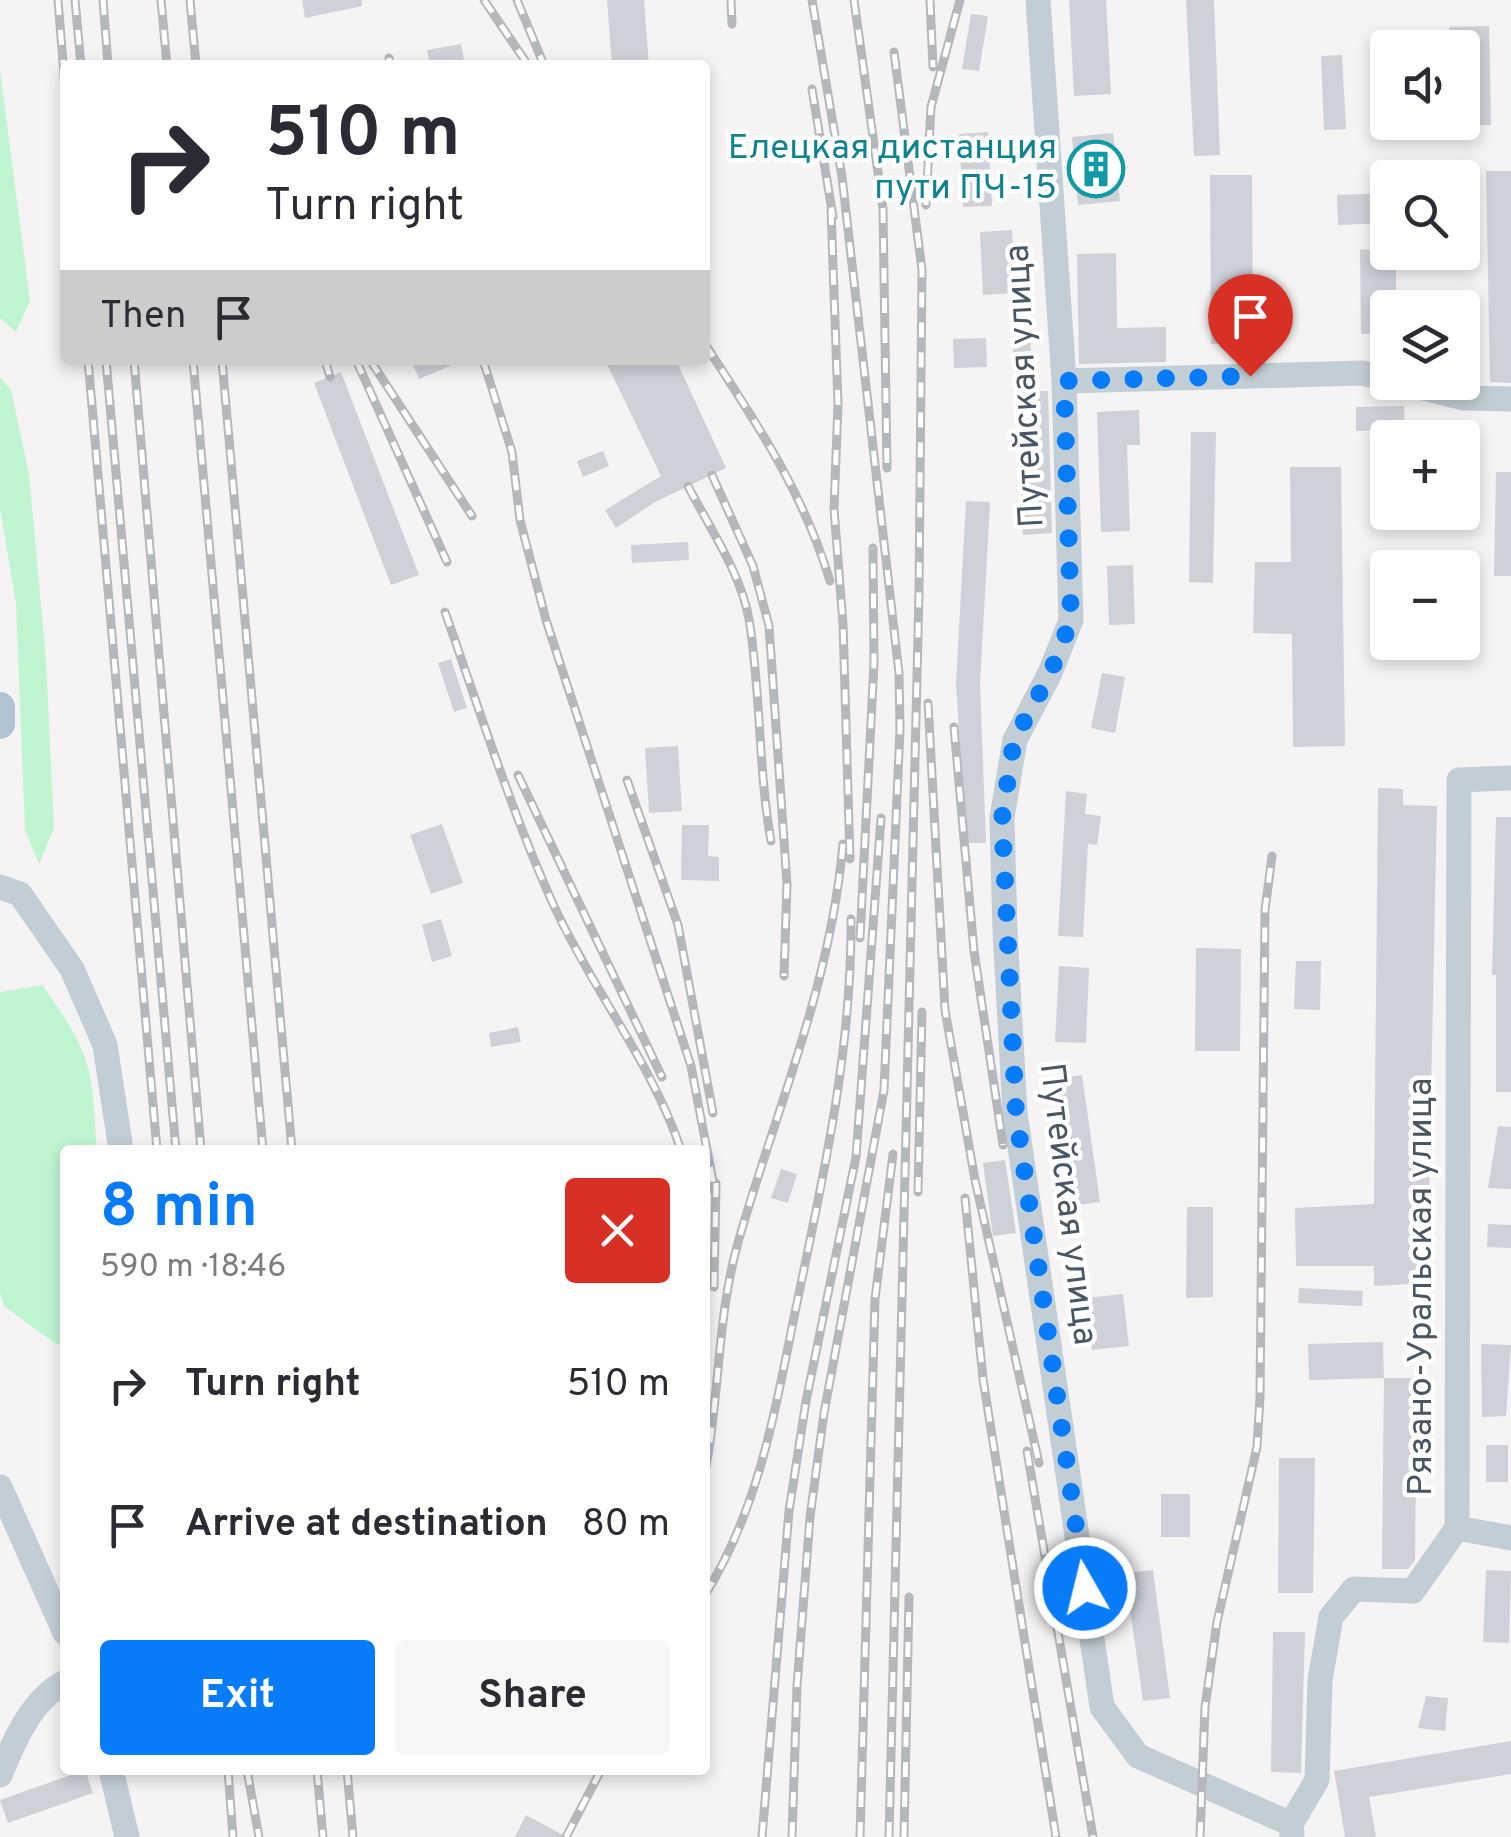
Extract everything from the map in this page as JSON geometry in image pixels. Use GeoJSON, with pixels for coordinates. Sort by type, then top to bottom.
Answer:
{"type":"FeatureCollection","features":[{"type":"Feature","properties":{"kind":"main road"},"geometry":{"type":"LineString","coordinates":[[0,709],[0,724]]}},
{"type":"Feature","properties":{"kind":"street","name":"Путейская улица"},"geometry":{"type":"LineString","coordinates":[[1038,0],[1064,381],[1071,620],[1050,674],[1014,740],[1002,818],[1004,930],[1016,1113],[1102,1707],[1138,1756],[1292,1830]]}},
{"type":"Feature","properties":{"kind":"street"},"geometry":{"type":"LineString","coordinates":[[1064,381],[1370,375]]}},
{"type":"Feature","properties":{"kind":"street"},"geometry":{"type":"LineString","coordinates":[[1480,398],[1511,399]]}},
{"type":"Feature","properties":{"kind":"street","name":"Рязано-Уральская улица"},"geometry":{"type":"LineString","coordinates":[[1292,1830],[1318,1780],[1320,1680],[1331,1617],[1354,1588],[1412,1591],[1457,1528],[1459,780],[1511,778]]}},
{"type":"Feature","properties":{"kind":"street"},"geometry":{"type":"LineString","coordinates":[[0,887],[20,894],[72,969],[104,1045],[120,1145]]}},
{"type":"Feature","properties":{"kind":"street"},"geometry":{"type":"LineString","coordinates":[[0,1486],[60,1622]]}},
{"type":"Feature","properties":{"kind":"street"},"geometry":{"type":"LineString","coordinates":[[1457,1528],[1511,1538]]}},
{"type":"Feature","properties":{"kind":"street"},"geometry":{"type":"LineString","coordinates":[[0,1775],[13,1742],[35,1709],[60,1685]]}},
{"type":"Feature","properties":{"kind":"street"},"geometry":{"type":"LineString","coordinates":[[112,1775],[127,1837]]}},
{"type":"Feature","properties":{"kind":"green space"},"geometry":{"type":"Polygon","coordinates":[[[0,70],[30,301],[16,332],[0,318],[0,70]]]}},
{"type":"Feature","properties":{"kind":"green space"},"geometry":{"type":"Polygon","coordinates":[[[0,377],[11,390],[29,474],[46,660],[54,828],[39,864],[25,830],[16,604],[0,508],[0,377]]]}},
{"type":"Feature","properties":{"kind":"green space"},"geometry":{"type":"Polygon","coordinates":[[[42,985],[71,1028],[91,1080],[97,1145],[60,1145],[60,1344],[4,1306],[0,1292],[0,992],[42,985]]]}},
{"type":"Feature","properties":{"kind":"building"},"geometry":{"type":"Polygon","coordinates":[[[302,0],[362,0],[362,6],[305,18],[302,0]]]}},
{"type":"Feature","properties":{"kind":"building"},"geometry":{"type":"Polygon","coordinates":[[[607,0],[644,0],[649,60],[612,60],[607,0]]]}},
{"type":"Feature","properties":{"kind":"building"},"geometry":{"type":"Polygon","coordinates":[[[1069,0],[1106,0],[1111,94],[1074,96],[1069,0]]]}},
{"type":"Feature","properties":{"kind":"building"},"geometry":{"type":"Polygon","coordinates":[[[1186,0],[1214,0],[1220,155],[1194,156],[1186,0]]]}},
{"type":"Feature","properties":{"kind":"building"},"geometry":{"type":"Polygon","coordinates":[[[971,14],[988,16],[979,71],[962,69],[971,14]]]}},
{"type":"Feature","properties":{"kind":"building"},"geometry":{"type":"Polygon","coordinates":[[[1489,26],[1491,125],[1480,125],[1480,30],[1449,27],[1489,26]]]}},
{"type":"Feature","properties":{"kind":"building"},"geometry":{"type":"Polygon","coordinates":[[[461,44],[464,60],[429,60],[427,50],[461,44]]]}},
{"type":"Feature","properties":{"kind":"building"},"geometry":{"type":"Polygon","coordinates":[[[1342,55],[1346,129],[1324,130],[1321,56],[1342,55]]]}},
{"type":"Feature","properties":{"kind":"building"},"geometry":{"type":"Polygon","coordinates":[[[988,132],[992,206],[963,207],[959,134],[988,132]]]}},
{"type":"Feature","properties":{"kind":"building","name":"Елецкая дистанция пути ПЧ-15"},"geometry":{"type":"Polygon","coordinates":[[[1113,133],[1120,201],[1078,205],[1072,137],[1113,133]]]}},
{"type":"Feature","properties":{"kind":"building"},"geometry":{"type":"Polygon","coordinates":[[[1486,171],[1511,171],[1511,383],[1490,382],[1486,171]]]}},
{"type":"Feature","properties":{"kind":"building"},"geometry":{"type":"Polygon","coordinates":[[[1210,175],[1252,175],[1253,344],[1211,344],[1210,175]]]}},
{"type":"Feature","properties":{"kind":"building"},"geometry":{"type":"Polygon","coordinates":[[[1370,194],[1370,224],[1338,225],[1337,195],[1370,194]]]}},
{"type":"Feature","properties":{"kind":"building"},"geometry":{"type":"Polygon","coordinates":[[[1012,230],[1015,293],[983,295],[980,232],[1012,230]]]}},
{"type":"Feature","properties":{"kind":"building"},"geometry":{"type":"Polygon","coordinates":[[[1360,249],[1370,250],[1370,270],[1396,270],[1396,290],[1370,290],[1370,334],[1361,334],[1360,249]]]}},
{"type":"Feature","properties":{"kind":"building"},"geometry":{"type":"Polygon","coordinates":[[[1116,253],[1117,328],[1166,327],[1166,362],[1079,364],[1077,254],[1116,253]]]}},
{"type":"Feature","properties":{"kind":"building"},"geometry":{"type":"Polygon","coordinates":[[[1013,332],[1030,332],[1031,361],[1013,361],[1013,332]]]}},
{"type":"Feature","properties":{"kind":"building"},"geometry":{"type":"Polygon","coordinates":[[[986,338],[987,367],[954,368],[953,339],[986,338]]]}},
{"type":"Feature","properties":{"kind":"building"},"geometry":{"type":"Polygon","coordinates":[[[413,365],[452,365],[419,379],[413,365]]]}},
{"type":"Feature","properties":{"kind":"building"},"geometry":{"type":"Polygon","coordinates":[[[607,365],[678,365],[726,468],[655,502],[616,528],[605,510],[661,476],[607,365]]]}},
{"type":"Feature","properties":{"kind":"building"},"geometry":{"type":"Polygon","coordinates":[[[341,372],[419,575],[391,585],[314,383],[341,372]]]}},
{"type":"Feature","properties":{"kind":"building"},"geometry":{"type":"Polygon","coordinates":[[[1048,391],[1052,533],[1023,535],[1016,392],[1048,391]]]}},
{"type":"Feature","properties":{"kind":"building"},"geometry":{"type":"Polygon","coordinates":[[[1404,406],[1405,420],[1370,420],[1370,431],[1356,431],[1356,407],[1404,406]]]}},
{"type":"Feature","properties":{"kind":"building"},"geometry":{"type":"Polygon","coordinates":[[[1139,410],[1140,445],[1127,445],[1130,531],[1101,532],[1097,412],[1139,410]]]}},
{"type":"Feature","properties":{"kind":"building"},"geometry":{"type":"Polygon","coordinates":[[[1191,432],[1216,432],[1213,583],[1189,582],[1191,432]]]}},
{"type":"Feature","properties":{"kind":"building"},"geometry":{"type":"Polygon","coordinates":[[[603,451],[609,466],[583,477],[577,461],[603,451]]]}},
{"type":"Feature","properties":{"kind":"building"},"geometry":{"type":"Polygon","coordinates":[[[1290,467],[1341,467],[1345,746],[1293,747],[1292,634],[1253,633],[1255,562],[1291,562],[1290,467]]]}},
{"type":"Feature","properties":{"kind":"building"},"geometry":{"type":"Polygon","coordinates":[[[1496,472],[1511,472],[1511,576],[1494,576],[1496,472]]]}},
{"type":"Feature","properties":{"kind":"building"},"geometry":{"type":"Polygon","coordinates":[[[966,501],[990,502],[980,683],[986,843],[966,843],[956,683],[966,501]]]}},
{"type":"Feature","properties":{"kind":"building"},"geometry":{"type":"Polygon","coordinates":[[[688,542],[689,560],[632,563],[631,545],[688,542]]]}},
{"type":"Feature","properties":{"kind":"building"},"geometry":{"type":"Polygon","coordinates":[[[1133,565],[1135,624],[1109,625],[1107,566],[1133,565]]]}},
{"type":"Feature","properties":{"kind":"building"},"geometry":{"type":"Polygon","coordinates":[[[451,659],[467,708],[454,712],[438,663],[451,659]]]}},
{"type":"Feature","properties":{"kind":"building"},"geometry":{"type":"Polygon","coordinates":[[[1102,673],[1125,677],[1115,733],[1091,728],[1102,673]]]}},
{"type":"Feature","properties":{"kind":"building"},"geometry":{"type":"Polygon","coordinates":[[[678,746],[682,811],[649,813],[645,748],[678,746]]]}},
{"type":"Feature","properties":{"kind":"building"},"geometry":{"type":"Polygon","coordinates":[[[1378,788],[1403,789],[1403,805],[1437,806],[1427,1286],[1411,1288],[1411,1284],[1374,1286],[1374,1266],[1296,1266],[1295,1208],[1374,1204],[1378,788]]]}},
{"type":"Feature","properties":{"kind":"building"},"geometry":{"type":"Polygon","coordinates":[[[1066,791],[1087,794],[1085,814],[1101,816],[1097,845],[1088,844],[1083,937],[1058,936],[1066,791]]]}},
{"type":"Feature","properties":{"kind":"building"},"geometry":{"type":"Polygon","coordinates":[[[1496,817],[1511,817],[1511,1092],[1496,1092],[1496,975],[1492,975],[1496,817]]]}},
{"type":"Feature","properties":{"kind":"building"},"geometry":{"type":"Polygon","coordinates":[[[442,824],[463,883],[431,894],[410,835],[442,824]]]}},
{"type":"Feature","properties":{"kind":"building"},"geometry":{"type":"Polygon","coordinates":[[[682,825],[709,825],[708,856],[719,857],[719,881],[681,880],[682,825]]]}},
{"type":"Feature","properties":{"kind":"building"},"geometry":{"type":"Polygon","coordinates":[[[441,919],[452,956],[432,962],[422,925],[441,919]]]}},
{"type":"Feature","properties":{"kind":"building"},"geometry":{"type":"Polygon","coordinates":[[[1196,948],[1241,949],[1240,1051],[1195,1051],[1196,948]]]}},
{"type":"Feature","properties":{"kind":"building"},"geometry":{"type":"Polygon","coordinates":[[[1296,961],[1321,961],[1320,1010],[1294,1009],[1296,961]]]}},
{"type":"Feature","properties":{"kind":"building"},"geometry":{"type":"Polygon","coordinates":[[[1059,966],[1089,968],[1086,1043],[1055,1042],[1059,966]]]}},
{"type":"Feature","properties":{"kind":"building"},"geometry":{"type":"Polygon","coordinates":[[[518,1027],[521,1042],[491,1047],[489,1033],[518,1027]]]}},
{"type":"Feature","properties":{"kind":"building"},"geometry":{"type":"Polygon","coordinates":[[[1082,1075],[1100,1202],[1071,1206],[1052,1079],[1082,1075]]]}},
{"type":"Feature","properties":{"kind":"building"},"geometry":{"type":"Polygon","coordinates":[[[1498,1126],[1511,1127],[1511,1189],[1488,1188],[1498,1126]]]}},
{"type":"Feature","properties":{"kind":"building"},"geometry":{"type":"Polygon","coordinates":[[[1005,1160],[1016,1233],[993,1236],[983,1163],[1005,1160]]]}},
{"type":"Feature","properties":{"kind":"building"},"geometry":{"type":"Polygon","coordinates":[[[781,1169],[797,1174],[788,1203],[771,1198],[781,1169]]]}},
{"type":"Feature","properties":{"kind":"building"},"geometry":{"type":"Polygon","coordinates":[[[1187,1207],[1213,1207],[1213,1297],[1186,1298],[1187,1207]]]}},
{"type":"Feature","properties":{"kind":"building"},"geometry":{"type":"Polygon","coordinates":[[[1488,1224],[1511,1225],[1511,1248],[1487,1247],[1488,1224]]]}},
{"type":"Feature","properties":{"kind":"building"},"geometry":{"type":"Polygon","coordinates":[[[1299,1288],[1363,1291],[1362,1306],[1298,1303],[1299,1288]]]}},
{"type":"Feature","properties":{"kind":"building"},"geometry":{"type":"Polygon","coordinates":[[[1123,1294],[1129,1346],[1092,1350],[1086,1298],[1123,1294]]]}},
{"type":"Feature","properties":{"kind":"building"},"geometry":{"type":"Polygon","coordinates":[[[1383,1342],[1384,1378],[1309,1380],[1308,1344],[1383,1342]]]}},
{"type":"Feature","properties":{"kind":"building"},"geometry":{"type":"Polygon","coordinates":[[[1481,1344],[1511,1345],[1506,1416],[1482,1417],[1481,1344]]]}},
{"type":"Feature","properties":{"kind":"building"},"geometry":{"type":"Polygon","coordinates":[[[1384,1378],[1417,1378],[1415,1560],[1408,1569],[1382,1569],[1384,1378]]]}},
{"type":"Feature","properties":{"kind":"building"},"geometry":{"type":"Polygon","coordinates":[[[1486,1445],[1508,1445],[1508,1482],[1486,1482],[1486,1445]]]}},
{"type":"Feature","properties":{"kind":"building"},"geometry":{"type":"Polygon","coordinates":[[[1279,1458],[1315,1458],[1313,1593],[1278,1593],[1279,1458]]]}},
{"type":"Feature","properties":{"kind":"building"},"geometry":{"type":"Polygon","coordinates":[[[1161,1494],[1190,1494],[1190,1537],[1161,1537],[1161,1494]]]}},
{"type":"Feature","properties":{"kind":"building"},"geometry":{"type":"Polygon","coordinates":[[[1153,1570],[1170,1698],[1143,1701],[1125,1573],[1153,1570]]]}},
{"type":"Feature","properties":{"kind":"building"},"geometry":{"type":"Polygon","coordinates":[[[1486,1570],[1511,1571],[1509,1643],[1483,1642],[1486,1570]]]}},
{"type":"Feature","properties":{"kind":"building"},"geometry":{"type":"Polygon","coordinates":[[[1273,1632],[1305,1632],[1301,1773],[1271,1772],[1273,1632]]]}},
{"type":"Feature","properties":{"kind":"building"},"geometry":{"type":"Polygon","coordinates":[[[1426,1696],[1448,1698],[1445,1731],[1418,1728],[1426,1696]]]}},
{"type":"Feature","properties":{"kind":"building"},"geometry":{"type":"Polygon","coordinates":[[[1511,1741],[1511,1774],[1369,1797],[1376,1837],[1345,1837],[1334,1771],[1511,1741]]]}},
{"type":"Feature","properties":{"kind":"building"},"geometry":{"type":"Polygon","coordinates":[[[71,1775],[87,1775],[93,1793],[8,1823],[0,1800],[71,1775]]]}},
{"type":"Feature","properties":{"kind":"building"},"geometry":{"type":"Polygon","coordinates":[[[526,1815],[567,1837],[515,1837],[526,1815]]]}},
{"type":"Feature","properties":{"kind":"railway"},"geometry":{"type":"LineString","coordinates":[[58,0],[63,60]]}},
{"type":"Feature","properties":{"kind":"railway"},"geometry":{"type":"LineString","coordinates":[[75,0],[81,60]]}},
{"type":"Feature","properties":{"kind":"railway"},"geometry":{"type":"LineString","coordinates":[[103,0],[108,60]]}},
{"type":"Feature","properties":{"kind":"railway"},"geometry":{"type":"LineString","coordinates":[[161,0],[167,60]]}},
{"type":"Feature","properties":{"kind":"railway"},"geometry":{"type":"LineString","coordinates":[[190,0],[196,60]]}},
{"type":"Feature","properties":{"kind":"railway"},"geometry":{"type":"LineString","coordinates":[[484,0],[525,60]]}},
{"type":"Feature","properties":{"kind":"railway"},"geometry":{"type":"LineString","coordinates":[[517,0],[542,60]]}},
{"type":"Feature","properties":{"kind":"railway"},"geometry":{"type":"LineString","coordinates":[[731,0],[732,24]]}},
{"type":"Feature","properties":{"kind":"railway"},"geometry":{"type":"LineString","coordinates":[[792,1837],[797,1686],[810,1517],[824,1413],[884,1090],[900,729],[899,673],[842,177],[812,0]]}},
{"type":"Feature","properties":{"kind":"railway"},"geometry":{"type":"LineString","coordinates":[[854,0],[883,209],[887,468]]}},
{"type":"Feature","properties":{"kind":"railway"},"geometry":{"type":"LineString","coordinates":[[930,0],[933,67]]}},
{"type":"Feature","properties":{"kind":"railway"},"geometry":{"type":"LineString","coordinates":[[926,205],[931,107],[960,0]]}},
{"type":"Feature","properties":{"kind":"railway"},"geometry":{"type":"LineString","coordinates":[[889,1837],[919,593],[922,270],[894,52]]}},
{"type":"Feature","properties":{"kind":"railway"},"geometry":{"type":"LineString","coordinates":[[812,89],[833,217]]}},
{"type":"Feature","properties":{"kind":"railway"},"geometry":{"type":"LineString","coordinates":[[831,210],[838,404],[834,509],[843,624],[850,859]]}},
{"type":"Feature","properties":{"kind":"railway"},"geometry":{"type":"LineString","coordinates":[[710,352],[792,486],[830,581]]}},
{"type":"Feature","properties":{"kind":"railway"},"geometry":{"type":"LineString","coordinates":[[88,365],[157,1145]]}},
{"type":"Feature","properties":{"kind":"railway"},"geometry":{"type":"LineString","coordinates":[[106,365],[176,1145]]}},
{"type":"Feature","properties":{"kind":"railway"},"geometry":{"type":"LineString","coordinates":[[134,365],[201,1145]]}},
{"type":"Feature","properties":{"kind":"railway"},"geometry":{"type":"LineString","coordinates":[[193,365],[263,1145]]}},
{"type":"Feature","properties":{"kind":"railway"},"geometry":{"type":"LineString","coordinates":[[222,365],[292,1145]]}},
{"type":"Feature","properties":{"kind":"railway"},"geometry":{"type":"LineString","coordinates":[[326,365],[330,377]]}},
{"type":"Feature","properties":{"kind":"railway"},"geometry":{"type":"LineString","coordinates":[[358,365],[447,562]]}},
{"type":"Feature","properties":{"kind":"railway"},"geometry":{"type":"LineString","coordinates":[[373,365],[472,516]]}},
{"type":"Feature","properties":{"kind":"railway"},"geometry":{"type":"LineString","coordinates":[[485,365],[512,452],[520,520],[546,620],[691,1066],[706,1145]]}},
{"type":"Feature","properties":{"kind":"railway"},"geometry":{"type":"LineString","coordinates":[[712,475],[753,566],[769,626],[787,884],[784,976]]}},
{"type":"Feature","properties":{"kind":"railway"},"geometry":{"type":"LineString","coordinates":[[688,486],[732,568],[749,619],[771,841]]}},
{"type":"Feature","properties":{"kind":"railway"},"geometry":{"type":"LineString","coordinates":[[860,938],[874,663],[873,548]]}},
{"type":"Feature","properties":{"kind":"railway"},"geometry":{"type":"LineString","coordinates":[[445,612],[538,870],[569,937],[654,1087],[679,1145]]}},
{"type":"Feature","properties":{"kind":"railway"},"geometry":{"type":"LineString","coordinates":[[928,703],[945,1010],[975,1180],[1039,1463]]}},
{"type":"Feature","properties":{"kind":"railway"},"geometry":{"type":"LineString","coordinates":[[954,727],[974,951],[1003,1145]]}},
{"type":"Feature","properties":{"kind":"railway"},"geometry":{"type":"LineString","coordinates":[[518,775],[662,1077]]}},
{"type":"Feature","properties":{"kind":"railway"},"geometry":{"type":"LineString","coordinates":[[627,780],[678,925],[713,1113]]}},
{"type":"Feature","properties":{"kind":"railway"},"geometry":{"type":"LineString","coordinates":[[762,1837],[789,1511],[806,1401],[856,1157],[881,818]]}},
{"type":"Feature","properties":{"kind":"railway"},"geometry":{"type":"LineString","coordinates":[[710,1440],[732,1267],[815,996],[843,844]]}},
{"type":"Feature","properties":{"kind":"railway"},"geometry":{"type":"LineString","coordinates":[[1200,1837],[1205,1707],[1217,1622],[1257,1447],[1265,910],[1272,856]]}},
{"type":"Feature","properties":{"kind":"railway"},"geometry":{"type":"LineString","coordinates":[[710,1586],[754,1488],[782,1376],[835,1110],[847,1015],[851,919]]}},
{"type":"Feature","properties":{"kind":"railway"},"geometry":{"type":"LineString","coordinates":[[918,1192],[922,1012]]}},
{"type":"Feature","properties":{"kind":"railway"},"geometry":{"type":"LineString","coordinates":[[860,1837],[875,1299],[893,1154]]}},
{"type":"Feature","properties":{"kind":"railway"},"geometry":{"type":"LineString","coordinates":[[710,1166],[716,1197]]}},
{"type":"Feature","properties":{"kind":"railway"},"geometry":{"type":"LineString","coordinates":[[714,1287],[716,1183]]}},
{"type":"Feature","properties":{"kind":"railway"},"geometry":{"type":"LineString","coordinates":[[965,1198],[983,1379],[1056,1837]]}},
{"type":"Feature","properties":{"kind":"railway"},"geometry":{"type":"LineString","coordinates":[[1027,1451],[1093,1837]]}},
{"type":"Feature","properties":{"kind":"railway"},"geometry":{"type":"LineString","coordinates":[[904,1837],[909,1597]]}},
{"type":"Feature","properties":{"kind":"railway"},"geometry":{"type":"LineString","coordinates":[[228,1775],[233,1837]]}},
{"type":"Feature","properties":{"kind":"railway"},"geometry":{"type":"LineString","coordinates":[[248,1775],[259,1837]]}},
{"type":"Feature","properties":{"kind":"railway"},"geometry":{"type":"LineString","coordinates":[[317,1775],[323,1837]]}},
{"type":"Feature","properties":{"kind":"railway"},"geometry":{"type":"LineString","coordinates":[[347,1775],[353,1837]]}},
{"type":"Feature","properties":{"kind":"railway"},"geometry":{"type":"LineString","coordinates":[[566,1837],[598,1775]]}},
{"type":"Feature","properties":{"kind":"place","name":"Елецкая дистанция пути ПЧ-15"},"geometry":{"type":"Point","coordinates":[1096,169]}},
{"type":"Feature","properties":{"kind":"route"},"geometry":{"type":"LineString","coordinates":[[1085,1588],[1016,1113],[1004,930],[1002,818],[1014,740],[1050,674],[1071,620],[1064,381],[1250,376]]}}]}
